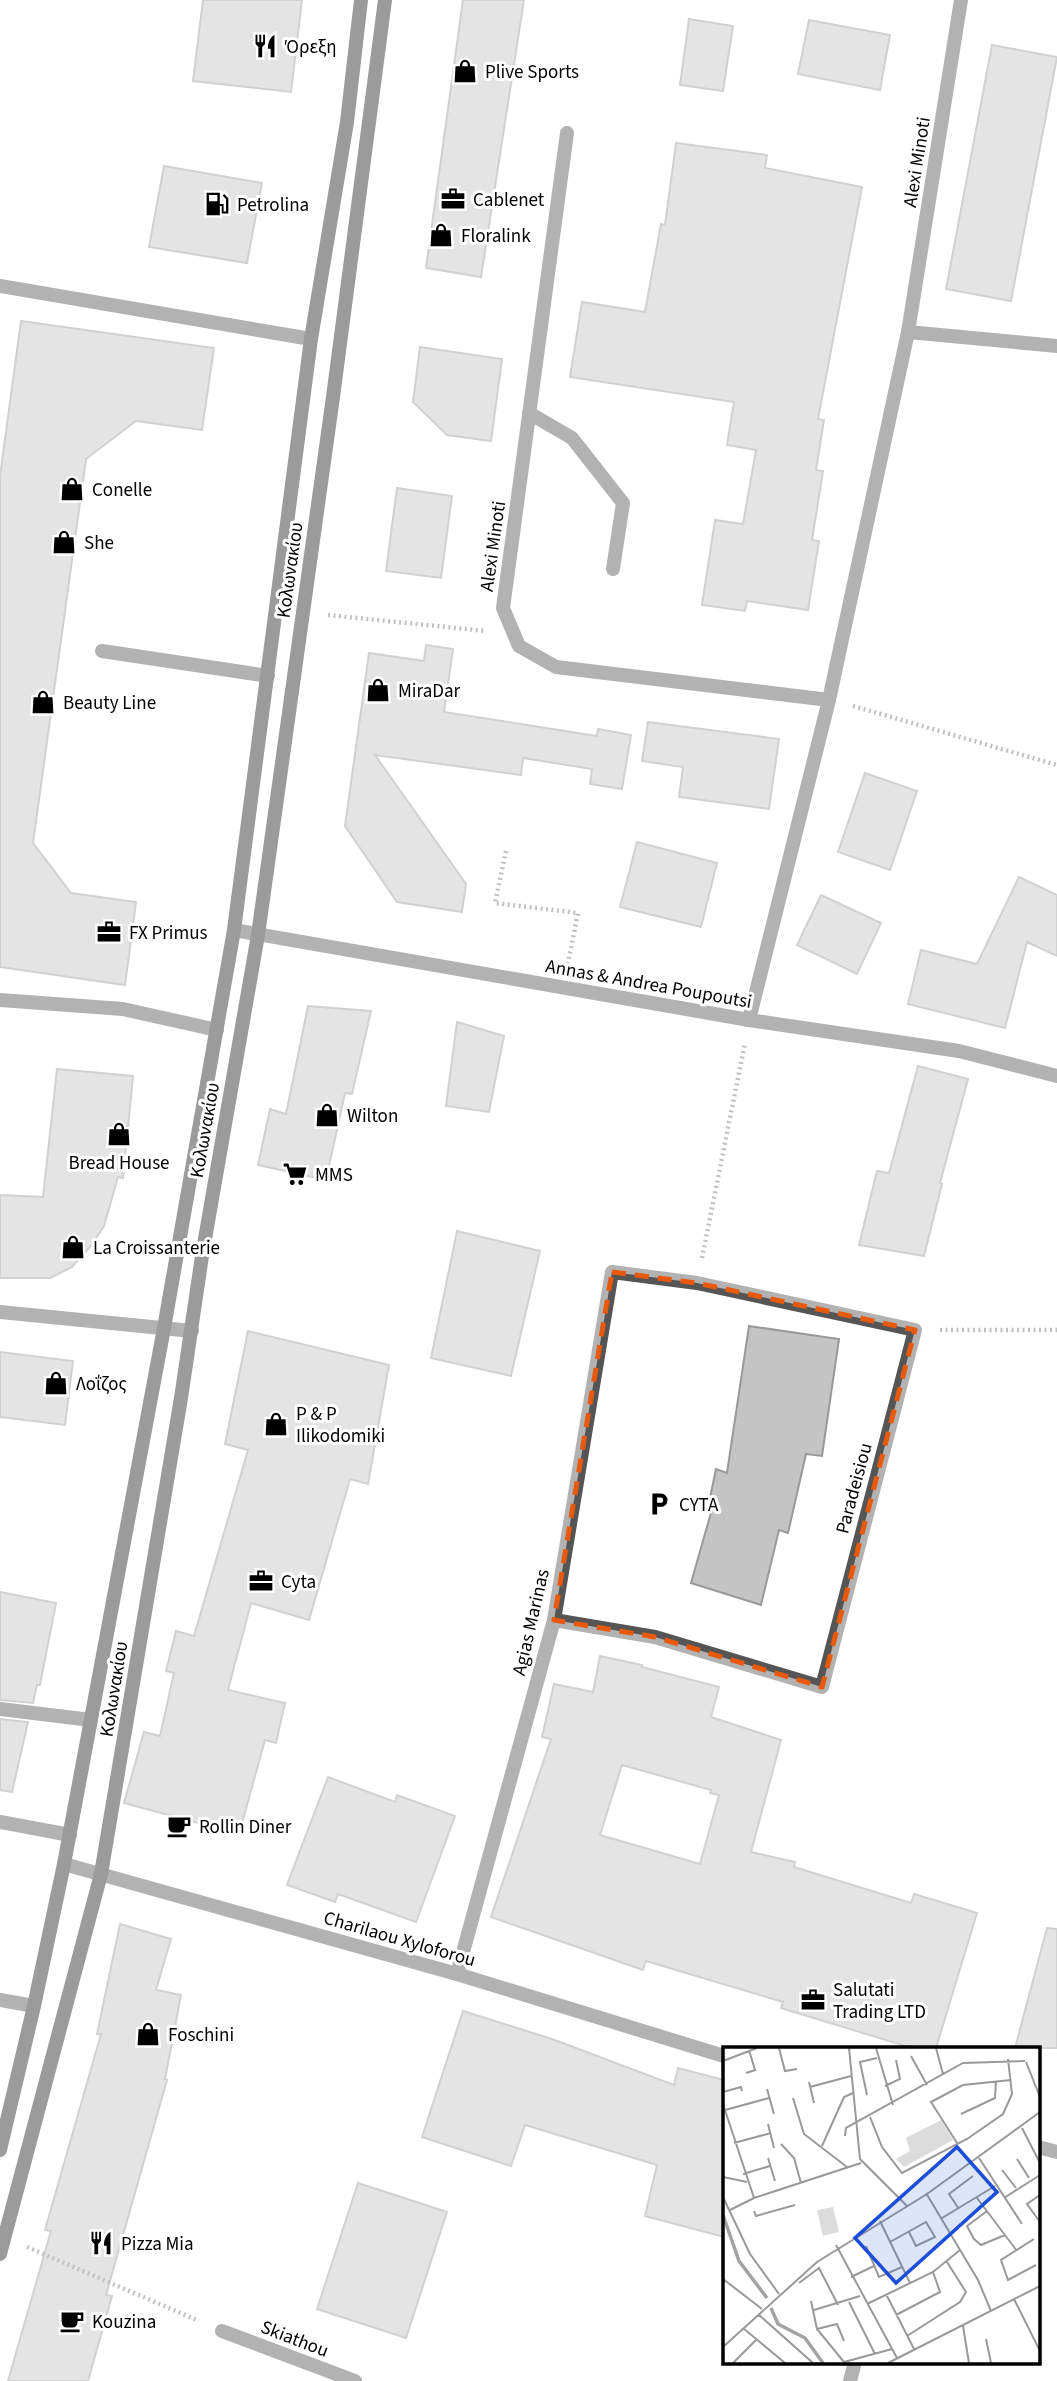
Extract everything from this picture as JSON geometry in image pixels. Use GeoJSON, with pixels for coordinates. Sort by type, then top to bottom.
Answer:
{"type":"FeatureCollection","features":[{"type":"Feature","properties":{"kind":"main road","name":"Κολωνακίου"},"geometry":{"type":"LineString","coordinates":[[0,2150],[64,1864],[164,1328],[234,930],[311,339],[347,122],[361,0]]}},
{"type":"Feature","properties":{"kind":"main road","name":"Κολωνακίου"},"geometry":{"type":"LineString","coordinates":[[0,2254],[101,1874],[192,1331],[202,1256],[258,935],[385,0]]}},
{"type":"Feature","properties":{"kind":"street","name":"Alexi Minoti"},"geometry":{"type":"LineString","coordinates":[[750,1020],[829,700],[908,332],[961,0]]}},
{"type":"Feature","properties":{"kind":"street","name":"Alexi Minoti"},"geometry":{"type":"LineString","coordinates":[[567,133],[503,608],[519,646],[556,667],[829,700]]}},
{"type":"Feature","properties":{"kind":"street"},"geometry":{"type":"LineString","coordinates":[[0,286],[311,339]]}},
{"type":"Feature","properties":{"kind":"street"},"geometry":{"type":"LineString","coordinates":[[908,332],[1057,346]]}},
{"type":"Feature","properties":{"kind":"street"},"geometry":{"type":"LineString","coordinates":[[529,413],[572,438],[623,503],[613,569]]}},
{"type":"Feature","properties":{"kind":"street"},"geometry":{"type":"LineString","coordinates":[[102,651],[268,676]]}},
{"type":"Feature","properties":{"kind":"street","name":"Annas & Andrea Poupoutsi"},"geometry":{"type":"LineString","coordinates":[[234,930],[750,1020],[959,1051],[1057,1076]]}},
{"type":"Feature","properties":{"kind":"street"},"geometry":{"type":"LineString","coordinates":[[0,1000],[123,1009],[217,1030]]}},
{"type":"Feature","properties":{"kind":"street","name":"Agias Marinas"},"geometry":{"type":"LineString","coordinates":[[457,1974],[554,1620],[612,1272],[697,1283]]}},
{"type":"Feature","properties":{"kind":"street"},"geometry":{"type":"LineString","coordinates":[[697,1283],[915,1330]]}},
{"type":"Feature","properties":{"kind":"street"},"geometry":{"type":"LineString","coordinates":[[0,1312],[192,1331]]}},
{"type":"Feature","properties":{"kind":"street","name":"Paradeisiou"},"geometry":{"type":"LineString","coordinates":[[554,1620],[655,1637],[822,1687],[915,1330]]}},
{"type":"Feature","properties":{"kind":"street"},"geometry":{"type":"LineString","coordinates":[[0,1709],[91,1720]]}},
{"type":"Feature","properties":{"kind":"street"},"geometry":{"type":"LineString","coordinates":[[0,1822],[69,1835]]}},
{"type":"Feature","properties":{"kind":"street","name":"Charilaou Xyloforou"},"geometry":{"type":"LineString","coordinates":[[64,1864],[457,1974],[723,2056]]}},
{"type":"Feature","properties":{"kind":"street"},"geometry":{"type":"LineString","coordinates":[[0,2000],[34,2006]]}},
{"type":"Feature","properties":{"kind":"street"},"geometry":{"type":"LineString","coordinates":[[1040,2148],[1057,2152]]}},
{"type":"Feature","properties":{"kind":"street","name":"Skiathou"},"geometry":{"type":"LineString","coordinates":[[222,2330],[355,2381]]}},
{"type":"Feature","properties":{"kind":"street"},"geometry":{"type":"LineString","coordinates":[[849,2381],[854,2364]]}},
{"type":"Feature","properties":{"kind":"path"},"geometry":{"type":"LineString","coordinates":[[302,613],[514,633]]}},
{"type":"Feature","properties":{"kind":"path"},"geometry":{"type":"LineString","coordinates":[[829,700],[1057,765]]}},
{"type":"Feature","properties":{"kind":"path"},"geometry":{"type":"LineString","coordinates":[[506,851],[495,903],[578,913],[564,988]]}},
{"type":"Feature","properties":{"kind":"path"},"geometry":{"type":"LineString","coordinates":[[697,1283],[750,1020]]}},
{"type":"Feature","properties":{"kind":"path"},"geometry":{"type":"LineString","coordinates":[[915,1330],[1057,1330]]}},
{"type":"Feature","properties":{"kind":"path"},"geometry":{"type":"LineString","coordinates":[[4,2237],[222,2330]]}},
{"type":"Feature","properties":{"kind":"highlighted area"},"geometry":{"type":"Polygon","coordinates":[[[612,1272],[697,1283],[915,1330],[822,1687],[655,1637],[554,1620],[612,1272]]]}},
{"type":"Feature","properties":{"kind":"building"},"geometry":{"type":"Polygon","coordinates":[[[203,0],[302,0],[291,92],[193,81],[203,0]]]}},
{"type":"Feature","properties":{"kind":"building"},"geometry":{"type":"Polygon","coordinates":[[[463,0],[524,0],[481,277],[426,268],[463,0]]]}},
{"type":"Feature","properties":{"kind":"building"},"geometry":{"type":"Polygon","coordinates":[[[689,19],[733,26],[723,91],[680,85],[689,19]]]}},
{"type":"Feature","properties":{"kind":"building"},"geometry":{"type":"Polygon","coordinates":[[[809,20],[890,35],[880,90],[798,74],[809,20]]]}},
{"type":"Feature","properties":{"kind":"building"},"geometry":{"type":"Polygon","coordinates":[[[992,45],[1057,57],[1011,301],[946,289],[992,45]]]}},
{"type":"Feature","properties":{"kind":"building"},"geometry":{"type":"Polygon","coordinates":[[[676,143],[767,155],[765,168],[862,187],[818,419],[824,420],[816,470],[823,471],[812,540],[819,541],[808,610],[747,601],[745,611],[702,605],[715,520],[743,524],[756,450],[727,445],[734,402],[570,377],[582,302],[645,312],[661,224],[665,225],[676,143]]]}},
{"type":"Feature","properties":{"kind":"building"},"geometry":{"type":"Polygon","coordinates":[[[164,166],[262,183],[247,263],[149,247],[164,166]]]}},
{"type":"Feature","properties":{"kind":"building"},"geometry":{"type":"Polygon","coordinates":[[[21,321],[214,348],[202,430],[136,421],[86,459],[33,843],[71,893],[136,902],[125,985],[0,967],[0,476],[21,321]]]}},
{"type":"Feature","properties":{"kind":"building"},"geometry":{"type":"Polygon","coordinates":[[[420,347],[502,359],[491,441],[447,435],[413,402],[420,347]]]}},
{"type":"Feature","properties":{"kind":"building"},"geometry":{"type":"Polygon","coordinates":[[[397,488],[452,496],[441,578],[386,571],[397,488]]]}},
{"type":"Feature","properties":{"kind":"building"},"geometry":{"type":"Polygon","coordinates":[[[426,645],[453,649],[444,712],[597,736],[598,729],[631,735],[622,789],[590,784],[592,769],[523,758],[521,775],[375,755],[466,884],[462,912],[397,902],[345,826],[369,653],[424,661],[426,645]]]}},
{"type":"Feature","properties":{"kind":"building"},"geometry":{"type":"Polygon","coordinates":[[[648,722],[779,739],[769,809],[679,797],[683,767],[642,761],[648,722]]]}},
{"type":"Feature","properties":{"kind":"building"},"geometry":{"type":"Polygon","coordinates":[[[865,773],[917,791],[890,870],[838,852],[865,773]]]}},
{"type":"Feature","properties":{"kind":"building"},"geometry":{"type":"Polygon","coordinates":[[[637,842],[717,863],[701,927],[620,907],[637,842]]]}},
{"type":"Feature","properties":{"kind":"building"},"geometry":{"type":"Polygon","coordinates":[[[1019,877],[1057,895],[1057,956],[1027,942],[1005,1028],[908,1004],[921,950],[977,964],[1019,877]]]}},
{"type":"Feature","properties":{"kind":"building"},"geometry":{"type":"Polygon","coordinates":[[[821,895],[881,923],[857,974],[797,945],[821,895]]]}},
{"type":"Feature","properties":{"kind":"building"},"geometry":{"type":"Polygon","coordinates":[[[308,1006],[371,1011],[352,1094],[345,1093],[326,1180],[258,1165],[270,1109],[286,1114],[308,1006]]]}},
{"type":"Feature","properties":{"kind":"building"},"geometry":{"type":"Polygon","coordinates":[[[457,1022],[504,1036],[489,1112],[446,1106],[457,1022]]]}},
{"type":"Feature","properties":{"kind":"building"},"geometry":{"type":"Polygon","coordinates":[[[918,1066],[968,1079],[924,1256],[859,1245],[877,1171],[889,1173],[918,1066]]]}},
{"type":"Feature","properties":{"kind":"building"},"geometry":{"type":"Polygon","coordinates":[[[57,1069],[133,1076],[123,1178],[118,1177],[104,1226],[72,1267],[50,1278],[0,1278],[0,1195],[43,1197],[57,1069]]]}},
{"type":"Feature","properties":{"kind":"building"},"geometry":{"type":"Polygon","coordinates":[[[457,1231],[540,1251],[511,1376],[431,1358],[457,1231]]]}},
{"type":"Feature","properties":{"kind":"building"},"geometry":{"type":"Polygon","coordinates":[[[749,1326],[839,1339],[822,1456],[806,1454],[788,1533],[779,1530],[761,1605],[691,1583],[712,1509],[708,1507],[716,1469],[727,1473],[749,1326]]]}},
{"type":"Feature","properties":{"kind":"building"},"geometry":{"type":"Polygon","coordinates":[[[248,1331],[389,1365],[368,1484],[350,1479],[309,1620],[251,1603],[228,1690],[285,1703],[276,1743],[265,1740],[239,1834],[124,1803],[144,1732],[160,1736],[174,1673],[166,1671],[176,1631],[194,1636],[248,1450],[225,1444],[248,1331]]]}},
{"type":"Feature","properties":{"kind":"building"},"geometry":{"type":"Polygon","coordinates":[[[0,1352],[73,1361],[65,1425],[0,1417],[0,1352]]]}},
{"type":"Feature","properties":{"kind":"building"},"geometry":{"type":"Polygon","coordinates":[[[0,1592],[56,1603],[40,1685],[37,1685],[33,1703],[0,1700],[0,1592]]]}},
{"type":"Feature","properties":{"kind":"building"},"geometry":{"type":"Polygon","coordinates":[[[600,1656],[719,1687],[711,1717],[781,1740],[751,1852],[795,1862],[794,1867],[911,1903],[914,1894],[977,1913],[936,2047],[909,2047],[781,2008],[783,2002],[646,1961],[643,1970],[491,1917],[551,1739],[542,1737],[554,1684],[593,1692],[600,1656]],[[622,1765],[600,1835],[700,1864],[719,1795],[710,1793],[711,1790],[622,1765]]]}},
{"type":"Feature","properties":{"kind":"building"},"geometry":{"type":"Polygon","coordinates":[[[0,1719],[28,1722],[12,1792],[0,1790],[0,1719]]]}},
{"type":"Feature","properties":{"kind":"building"},"geometry":{"type":"Polygon","coordinates":[[[328,1777],[395,1802],[397,1795],[455,1816],[416,1922],[338,1894],[335,1902],[287,1885],[328,1777]]]}},
{"type":"Feature","properties":{"kind":"building"},"geometry":{"type":"Polygon","coordinates":[[[120,1924],[171,1939],[156,1990],[181,1995],[165,2079],[167,2080],[106,2295],[112,2296],[88,2381],[8,2381],[51,2231],[45,2230],[101,2034],[97,2034],[120,1924]]]}},
{"type":"Feature","properties":{"kind":"building"},"geometry":{"type":"Polygon","coordinates":[[[1047,1928],[1057,1929],[1057,2048],[1015,2047],[1047,1928]]]}},
{"type":"Feature","properties":{"kind":"building"},"geometry":{"type":"Polygon","coordinates":[[[463,2011],[552,2039],[674,2085],[678,2068],[723,2080],[723,2237],[645,2216],[657,2165],[525,2125],[511,2166],[422,2137],[463,2011]]]}},
{"type":"Feature","properties":{"kind":"building"},"geometry":{"type":"Polygon","coordinates":[[[358,2183],[447,2212],[406,2338],[317,2309],[358,2183]]]}},
{"type":"Feature","properties":{"kind":"place","name":"Όρεξη"},"geometry":{"type":"Point","coordinates":[265,46]}},
{"type":"Feature","properties":{"kind":"place","name":"Plive Sports"},"geometry":{"type":"Point","coordinates":[465,71]}},
{"type":"Feature","properties":{"kind":"place","name":"Cablenet"},"geometry":{"type":"Point","coordinates":[453,199]}},
{"type":"Feature","properties":{"kind":"place","name":"Petrolina"},"geometry":{"type":"Point","coordinates":[217,204]}},
{"type":"Feature","properties":{"kind":"place","name":"Floralink"},"geometry":{"type":"Point","coordinates":[441,235]}},
{"type":"Feature","properties":{"kind":"place","name":"Conelle"},"geometry":{"type":"Point","coordinates":[72,489]}},
{"type":"Feature","properties":{"kind":"place","name":"She"},"geometry":{"type":"Point","coordinates":[64,542]}},
{"type":"Feature","properties":{"kind":"place","name":"MiraDar"},"geometry":{"type":"Point","coordinates":[378,690]}},
{"type":"Feature","properties":{"kind":"place","name":"Beauty Line"},"geometry":{"type":"Point","coordinates":[43,702]}},
{"type":"Feature","properties":{"kind":"place","name":"FX Primus"},"geometry":{"type":"Point","coordinates":[109,932]}},
{"type":"Feature","properties":{"kind":"place","name":"Wilton"},"geometry":{"type":"Point","coordinates":[327,1115]}},
{"type":"Feature","properties":{"kind":"place","name":"Bread House"},"geometry":{"type":"Point","coordinates":[119,1134]}},
{"type":"Feature","properties":{"kind":"place","name":"MMS"},"geometry":{"type":"Point","coordinates":[295,1174]}},
{"type":"Feature","properties":{"kind":"place","name":"La Croissanterie"},"geometry":{"type":"Point","coordinates":[73,1247]}},
{"type":"Feature","properties":{"kind":"place","name":"Λοΐζος"},"geometry":{"type":"Point","coordinates":[56,1383]}},
{"type":"Feature","properties":{"kind":"place","name":"P & P Ilikodomiki"},"geometry":{"type":"Point","coordinates":[276,1424]}},
{"type":"Feature","properties":{"kind":"place","name":"CYTA"},"geometry":{"type":"Point","coordinates":[659,1504]}},
{"type":"Feature","properties":{"kind":"place","name":"Cyta"},"geometry":{"type":"Point","coordinates":[261,1581]}},
{"type":"Feature","properties":{"kind":"place","name":"Rollin Diner"},"geometry":{"type":"Point","coordinates":[179,1826]}},
{"type":"Feature","properties":{"kind":"place","name":"Salutati Trading LTD"},"geometry":{"type":"Point","coordinates":[813,2000]}},
{"type":"Feature","properties":{"kind":"place","name":"Foschini"},"geometry":{"type":"Point","coordinates":[148,2034]}},
{"type":"Feature","properties":{"kind":"place","name":"Pizza Mia"},"geometry":{"type":"Point","coordinates":[101,2243]}},
{"type":"Feature","properties":{"kind":"place","name":"Kouzina"},"geometry":{"type":"Point","coordinates":[72,2321]}}]}
